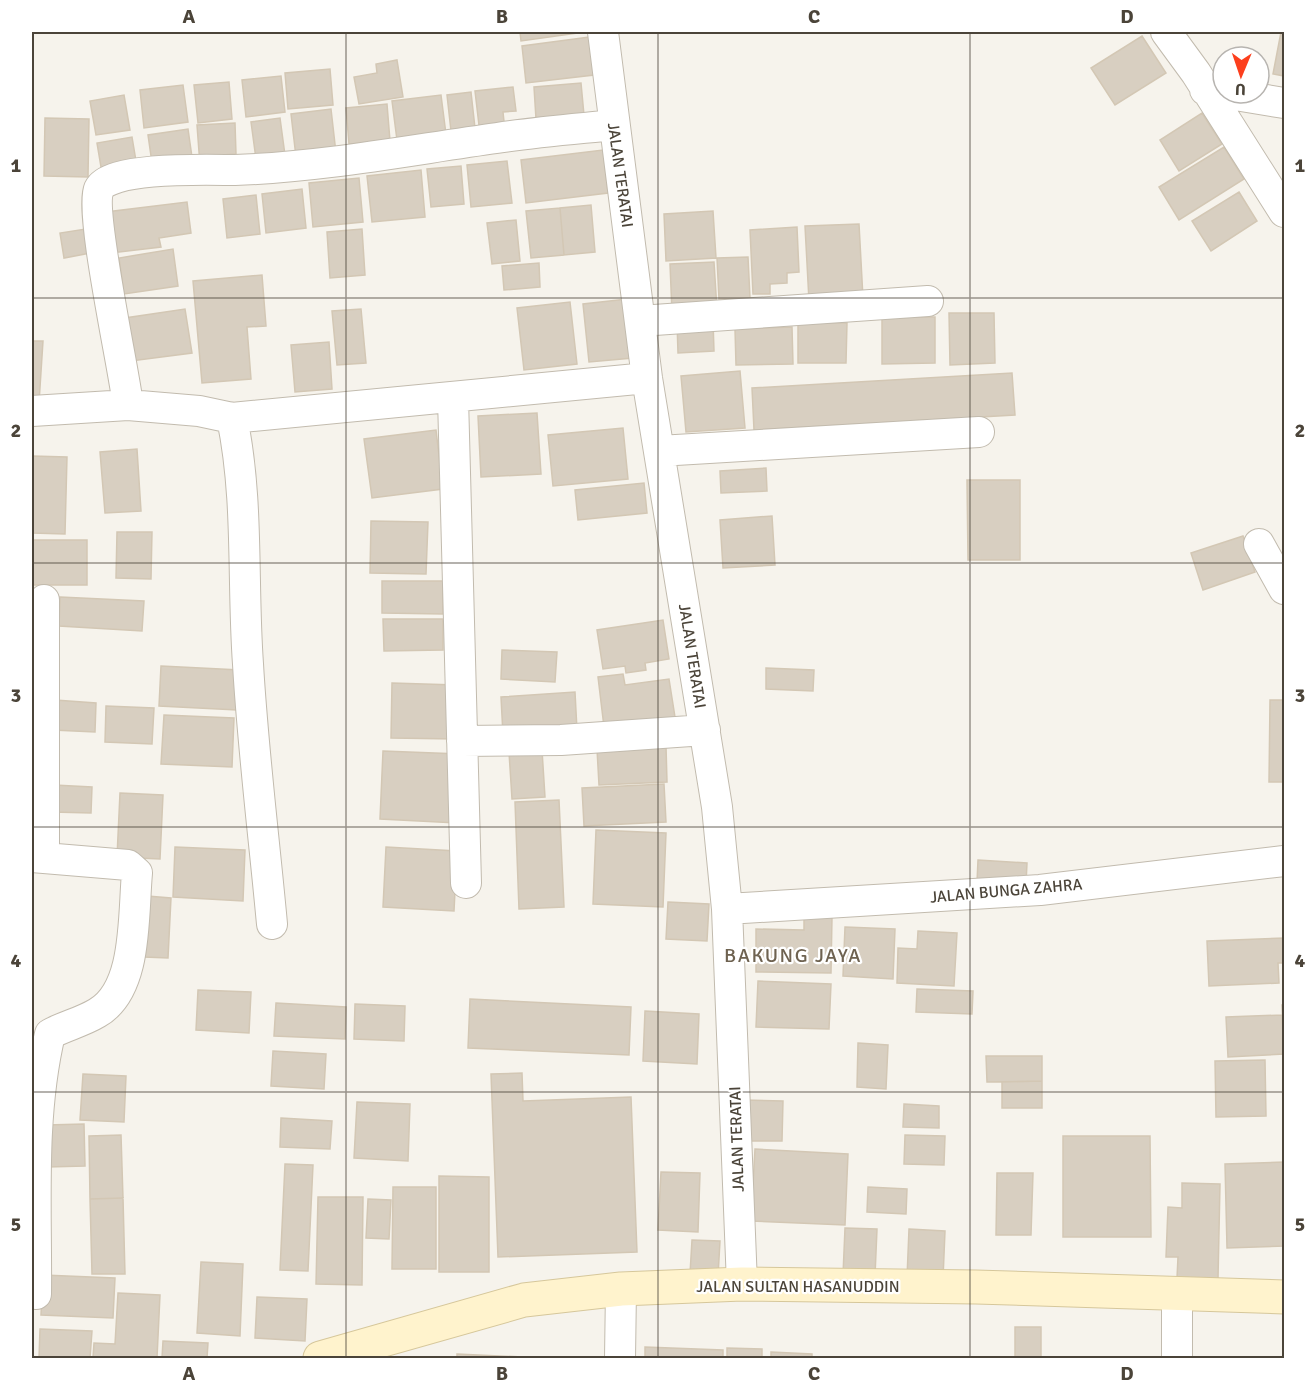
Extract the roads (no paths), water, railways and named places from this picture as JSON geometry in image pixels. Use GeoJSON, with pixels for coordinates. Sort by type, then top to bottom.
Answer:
{"type":"FeatureCollection","features":[{"type":"Feature","properties":{"kind":"street","name":"JALAN TERATAI"},"geometry":{"type":"LineString","coordinates":[[603,32],[647,378],[705,730],[727,909],[742,1284]]}},
{"type":"Feature","properties":{"kind":"street"},"geometry":{"type":"LineString","coordinates":[[1166,32],[1284,212]]}},
{"type":"Feature","properties":{"kind":"street"},"geometry":{"type":"LineString","coordinates":[[1205,90],[1284,103]]}},
{"type":"Feature","properties":{"kind":"street"},"geometry":{"type":"LineString","coordinates":[[128,405],[97,209],[98,190],[104,183],[132,174],[240,170],[325,162],[497,138],[614,126]]}},
{"type":"Feature","properties":{"kind":"street"},"geometry":{"type":"LineString","coordinates":[[640,321],[928,301]]}},
{"type":"Feature","properties":{"kind":"street"},"geometry":{"type":"LineString","coordinates":[[32,411],[128,405],[199,411],[232,418],[647,378]]}},
{"type":"Feature","properties":{"kind":"street"},"geometry":{"type":"LineString","coordinates":[[453,398],[466,883]]}},
{"type":"Feature","properties":{"kind":"street"},"geometry":{"type":"LineString","coordinates":[[232,418],[241,458],[246,552],[247,662],[272,924]]}},
{"type":"Feature","properties":{"kind":"street"},"geometry":{"type":"LineString","coordinates":[[659,451],[979,432]]}},
{"type":"Feature","properties":{"kind":"street"},"geometry":{"type":"LineString","coordinates":[[1259,544],[1284,589]]}},
{"type":"Feature","properties":{"kind":"street"},"geometry":{"type":"LineString","coordinates":[[36,1294],[39,1120],[44,1060],[51,1034],[98,1013],[116,996],[129,968],[137,873],[128,866],[38,857],[44,600]]}},
{"type":"Feature","properties":{"kind":"street"},"geometry":{"type":"LineString","coordinates":[[462,741],[561,740],[705,730]]}},
{"type":"Feature","properties":{"kind":"street","name":"JALAN BUNGA ZAHRA"},"geometry":{"type":"LineString","coordinates":[[727,909],[1040,890],[1284,861]]}},
{"type":"Feature","properties":{"kind":"street","name":"JALAN SULTAN HASANUDDIN"},"geometry":{"type":"LineString","coordinates":[[320,1359],[524,1300],[621,1289],[742,1284],[1284,1297]]}},
{"type":"Feature","properties":{"kind":"street"},"geometry":{"type":"LineString","coordinates":[[620,1359],[621,1289]]}},
{"type":"Feature","properties":{"kind":"street"},"geometry":{"type":"LineString","coordinates":[[1177,1293],[1178,1359]]}},
{"type":"Feature","properties":{"kind":"district","name":"BAKUNG JAYA"},"geometry":{"type":"Point","coordinates":[793,955]}}]}
